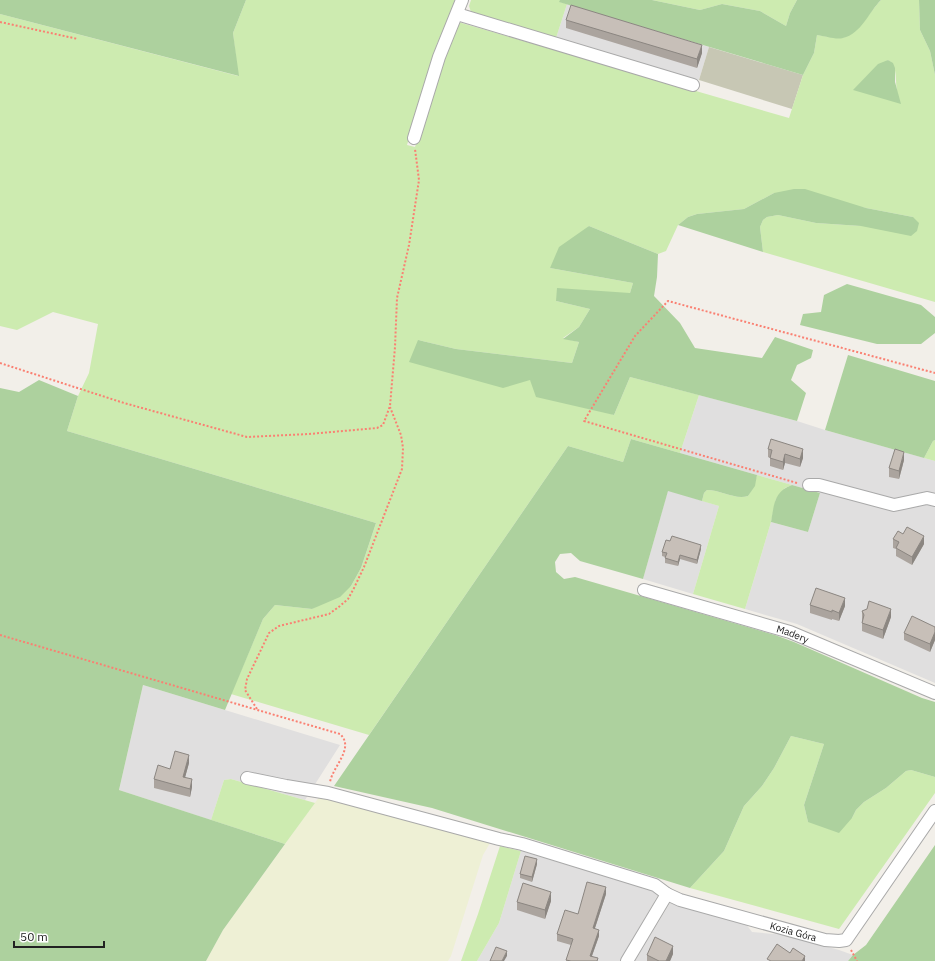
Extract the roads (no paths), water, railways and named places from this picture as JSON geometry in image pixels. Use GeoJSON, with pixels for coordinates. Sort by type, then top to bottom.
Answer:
{"type":"FeatureCollection","features":[{"type":"Feature","properties":{"kind":"street"},"geometry":{"type":"LineString","coordinates":[[414,138],[439,57],[462,0]]}},
{"type":"Feature","properties":{"kind":"street"},"geometry":{"type":"LineString","coordinates":[[457,14],[693,85]]}},
{"type":"Feature","properties":{"kind":"street"},"geometry":{"type":"LineString","coordinates":[[809,485],[818,485],[894,505],[928,498],[935,500]]}},
{"type":"Feature","properties":{"kind":"street","name":"Madery"},"geometry":{"type":"LineString","coordinates":[[644,590],[790,632],[935,693]]}},
{"type":"Feature","properties":{"kind":"street"},"geometry":{"type":"LineString","coordinates":[[247,778],[328,793],[522,844],[655,885],[667,894],[627,961]]}},
{"type":"Feature","properties":{"kind":"street","name":"Kozia Góra"},"geometry":{"type":"LineString","coordinates":[[667,894],[680,900],[825,940],[844,941],[935,811]]}}]}
